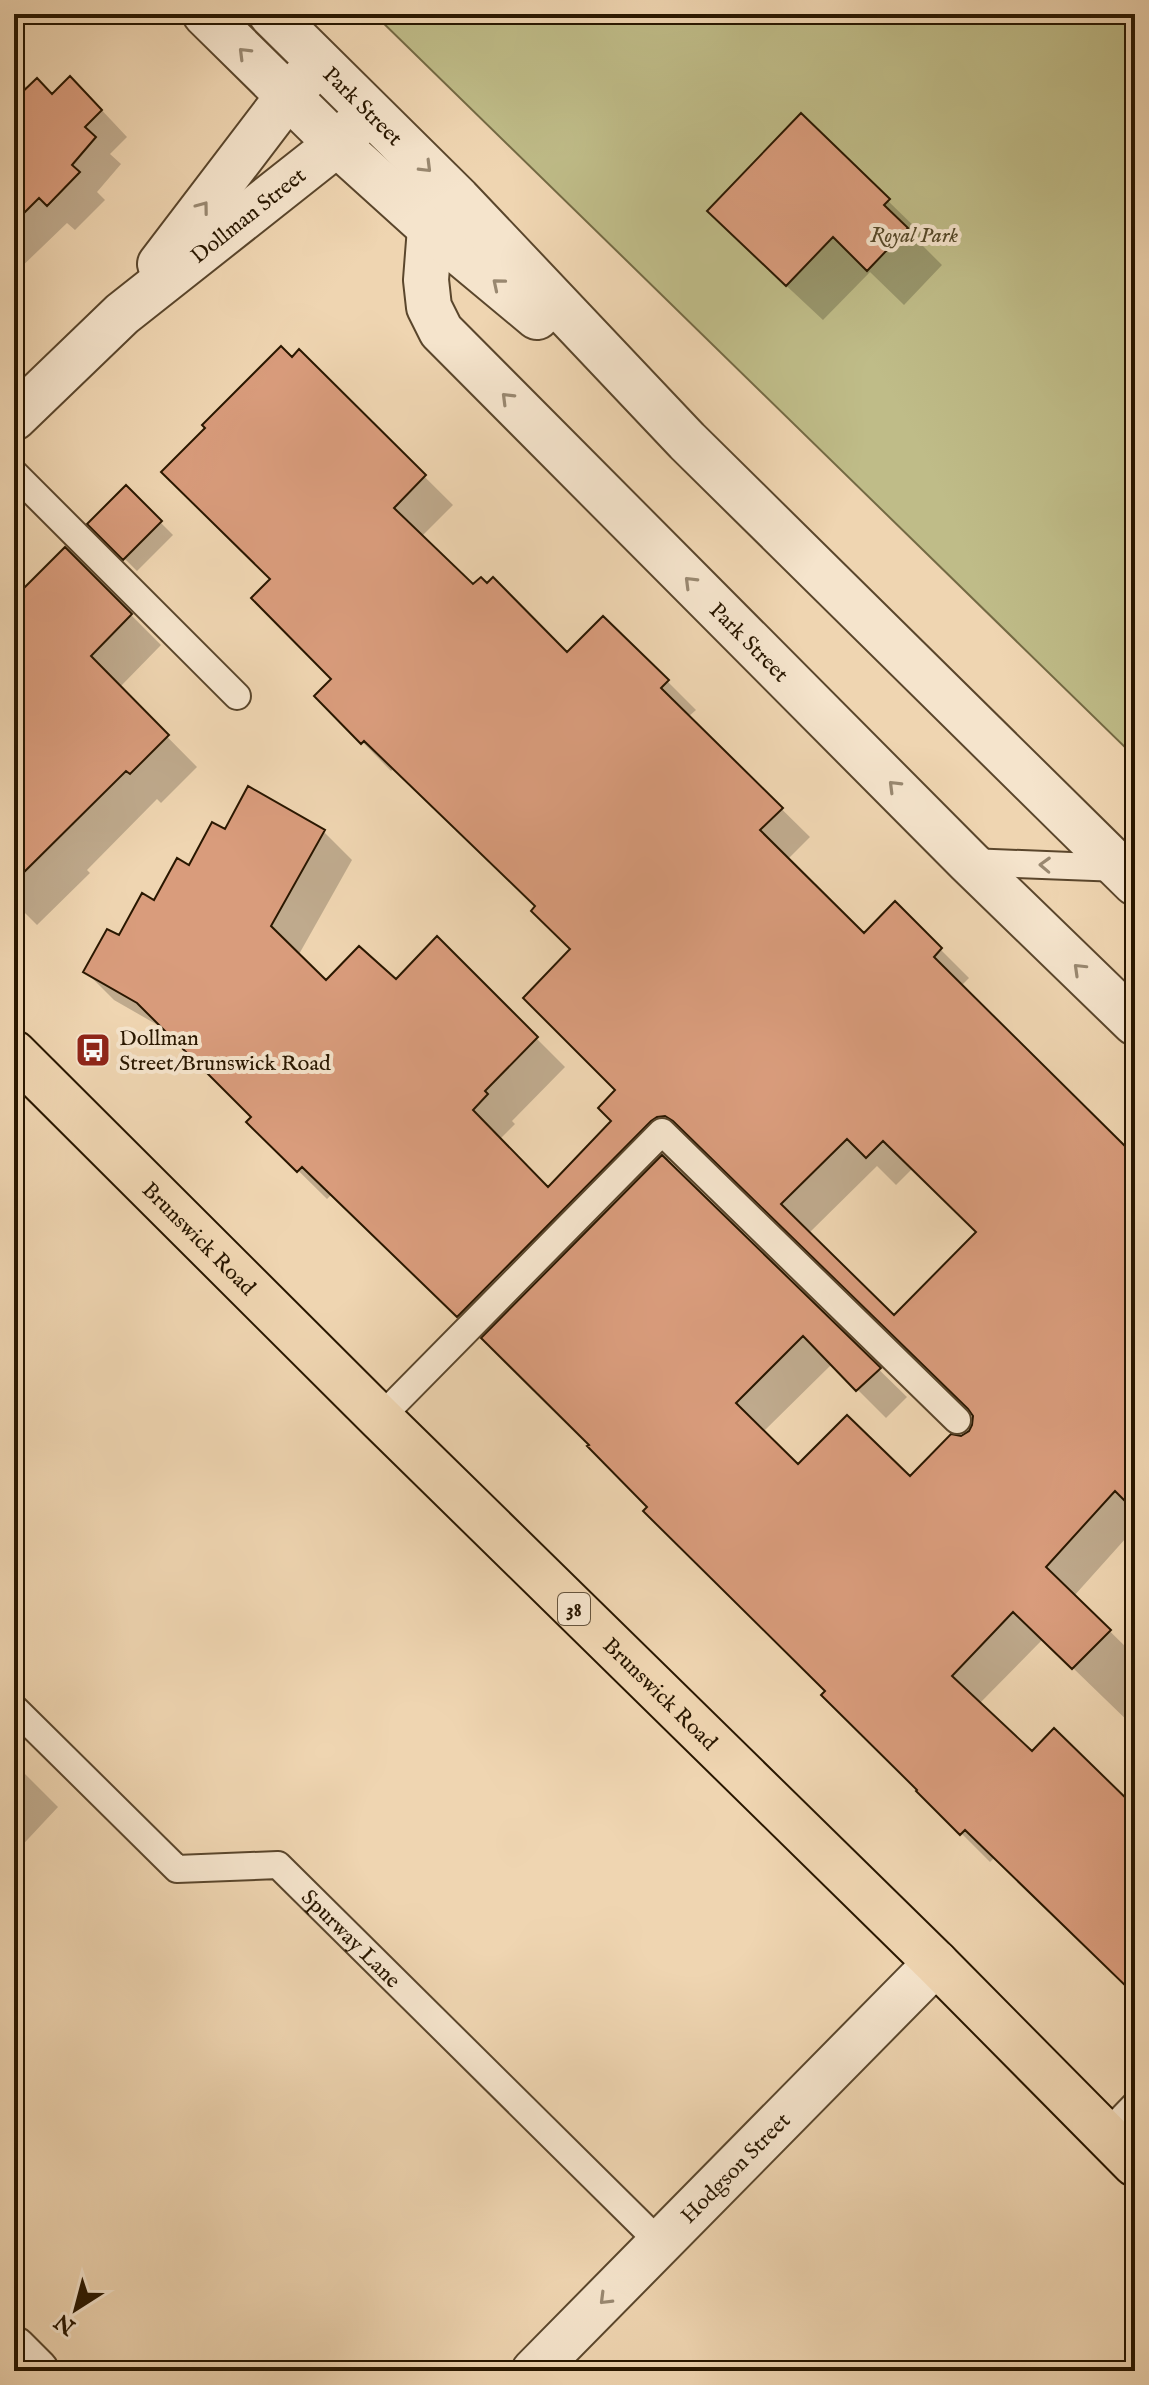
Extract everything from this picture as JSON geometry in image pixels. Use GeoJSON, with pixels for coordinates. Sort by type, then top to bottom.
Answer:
{"type":"FeatureCollection","features":[{"type":"Feature","properties":{"kind":"main road","name":"Brunswick Road"},"geometry":{"type":"LineString","coordinates":[[14,1053],[380,1418],[936,1963],[1125,2135]]}},
{"type":"Feature","properties":{"kind":"street","name":"Park Street"},"geometry":{"type":"LineString","coordinates":[[205,14],[337,144],[430,228],[687,441]]}},
{"type":"Feature","properties":{"kind":"street","name":"Park Street"},"geometry":{"type":"LineString","coordinates":[[271,14],[458,199],[687,441],[1128,876]]}},
{"type":"Feature","properties":{"kind":"street","name":"Dollman Street"},"geometry":{"type":"LineString","coordinates":[[122,314],[288,96],[319,63]]}},
{"type":"Feature","properties":{"kind":"street","name":"Dollman Street"},"geometry":{"type":"LineString","coordinates":[[14,418],[122,314],[337,144],[370,110]]}},
{"type":"Feature","properties":{"kind":"street","name":"Park Street"},"geometry":{"type":"LineString","coordinates":[[430,228],[426,280],[429,307],[441,331],[969,862],[1135,1023]]}},
{"type":"Feature","properties":{"kind":"street","name":"Hodgson Street"},"geometry":{"type":"LineString","coordinates":[[534,2371],[936,1963]]}},
{"type":"Feature","properties":{"kind":"street"},"geometry":{"type":"LineString","coordinates":[[14,2349],[36,2371]]}},
{"type":"Feature","properties":{"kind":"lane"},"geometry":{"type":"LineString","coordinates":[[14,473],[237,696]]}},
{"type":"Feature","properties":{"kind":"lane"},"geometry":{"type":"LineString","coordinates":[[969,862],[1128,876]]}},
{"type":"Feature","properties":{"kind":"lane"},"geometry":{"type":"LineString","coordinates":[[380,1418],[662,1132],[957,1420]]}},
{"type":"Feature","properties":{"kind":"lane","name":"Spurway Lane"},"geometry":{"type":"LineString","coordinates":[[14,1708],[177,1869],[278,1865],[660,2243]]}},
{"type":"Feature","properties":{"kind":"green space","name":"Royal Park"},"geometry":{"type":"Polygon","coordinates":[[[374,14],[1135,14],[1135,757],[374,14]]]}},
{"type":"Feature","properties":{"kind":"building"},"geometry":{"type":"Polygon","coordinates":[[[70,76],[102,110],[85,127],[96,137],[72,165],[80,172],[47,206],[39,198],[14,223],[14,100],[37,78],[52,94],[70,76]]]}},
{"type":"Feature","properties":{"kind":"building"},"geometry":{"type":"Polygon","coordinates":[[[801,113],[890,199],[884,205],[908,228],[867,271],[833,237],[786,286],[707,211],[801,113]]]}},
{"type":"Feature","properties":{"kind":"building"},"geometry":{"type":"Polygon","coordinates":[[[281,346],[292,357],[299,349],[426,475],[394,508],[473,584],[481,577],[487,583],[493,577],[567,652],[603,616],[669,680],[661,688],[783,808],[760,830],[864,933],[895,901],[942,948],[934,957],[1135,1156],[1135,1511],[1115,1491],[1046,1567],[1111,1630],[1072,1669],[1013,1612],[952,1676],[1032,1751],[1054,1728],[1135,1807],[1135,1995],[965,1830],[960,1835],[916,1791],[821,1695],[825,1691],[643,1511],[647,1507],[589,1445],[481,1338],[662,1155],[881,1368],[856,1391],[803,1336],[736,1403],[798,1464],[847,1415],[910,1476],[951,1434],[961,1436],[969,1431],[973,1416],[968,1409],[673,1121],[665,1116],[651,1121],[457,1317],[302,1167],[297,1172],[246,1122],[251,1117],[137,1003],[83,972],[107,929],[119,935],[142,893],[154,900],[177,858],[189,865],[212,822],[225,829],[248,786],[325,830],[271,926],[326,980],[359,946],[396,979],[437,936],[538,1037],[485,1091],[488,1094],[473,1110],[548,1187],[611,1121],[598,1108],[615,1090],[523,998],[570,949],[531,911],[535,906],[364,741],[361,744],[314,696],[331,679],[251,598],[270,579],[161,472],[205,428],[202,425],[281,346]],[[847,1139],[781,1204],[894,1315],[976,1232],[883,1141],[866,1158],[847,1139]]]}},
{"type":"Feature","properties":{"kind":"building"},"geometry":{"type":"Polygon","coordinates":[[[126,485],[162,521],[123,560],[87,524],[126,485]]]}},
{"type":"Feature","properties":{"kind":"building"},"geometry":{"type":"Polygon","coordinates":[[[65,547],[132,614],[91,656],[169,735],[130,774],[126,771],[14,882],[14,598],[65,547]]]}},
{"type":"Feature","properties":{"kind":"place","name":"Dollman Street/Brunswick Road"},"geometry":{"type":"Point","coordinates":[93,1050]}}]}
